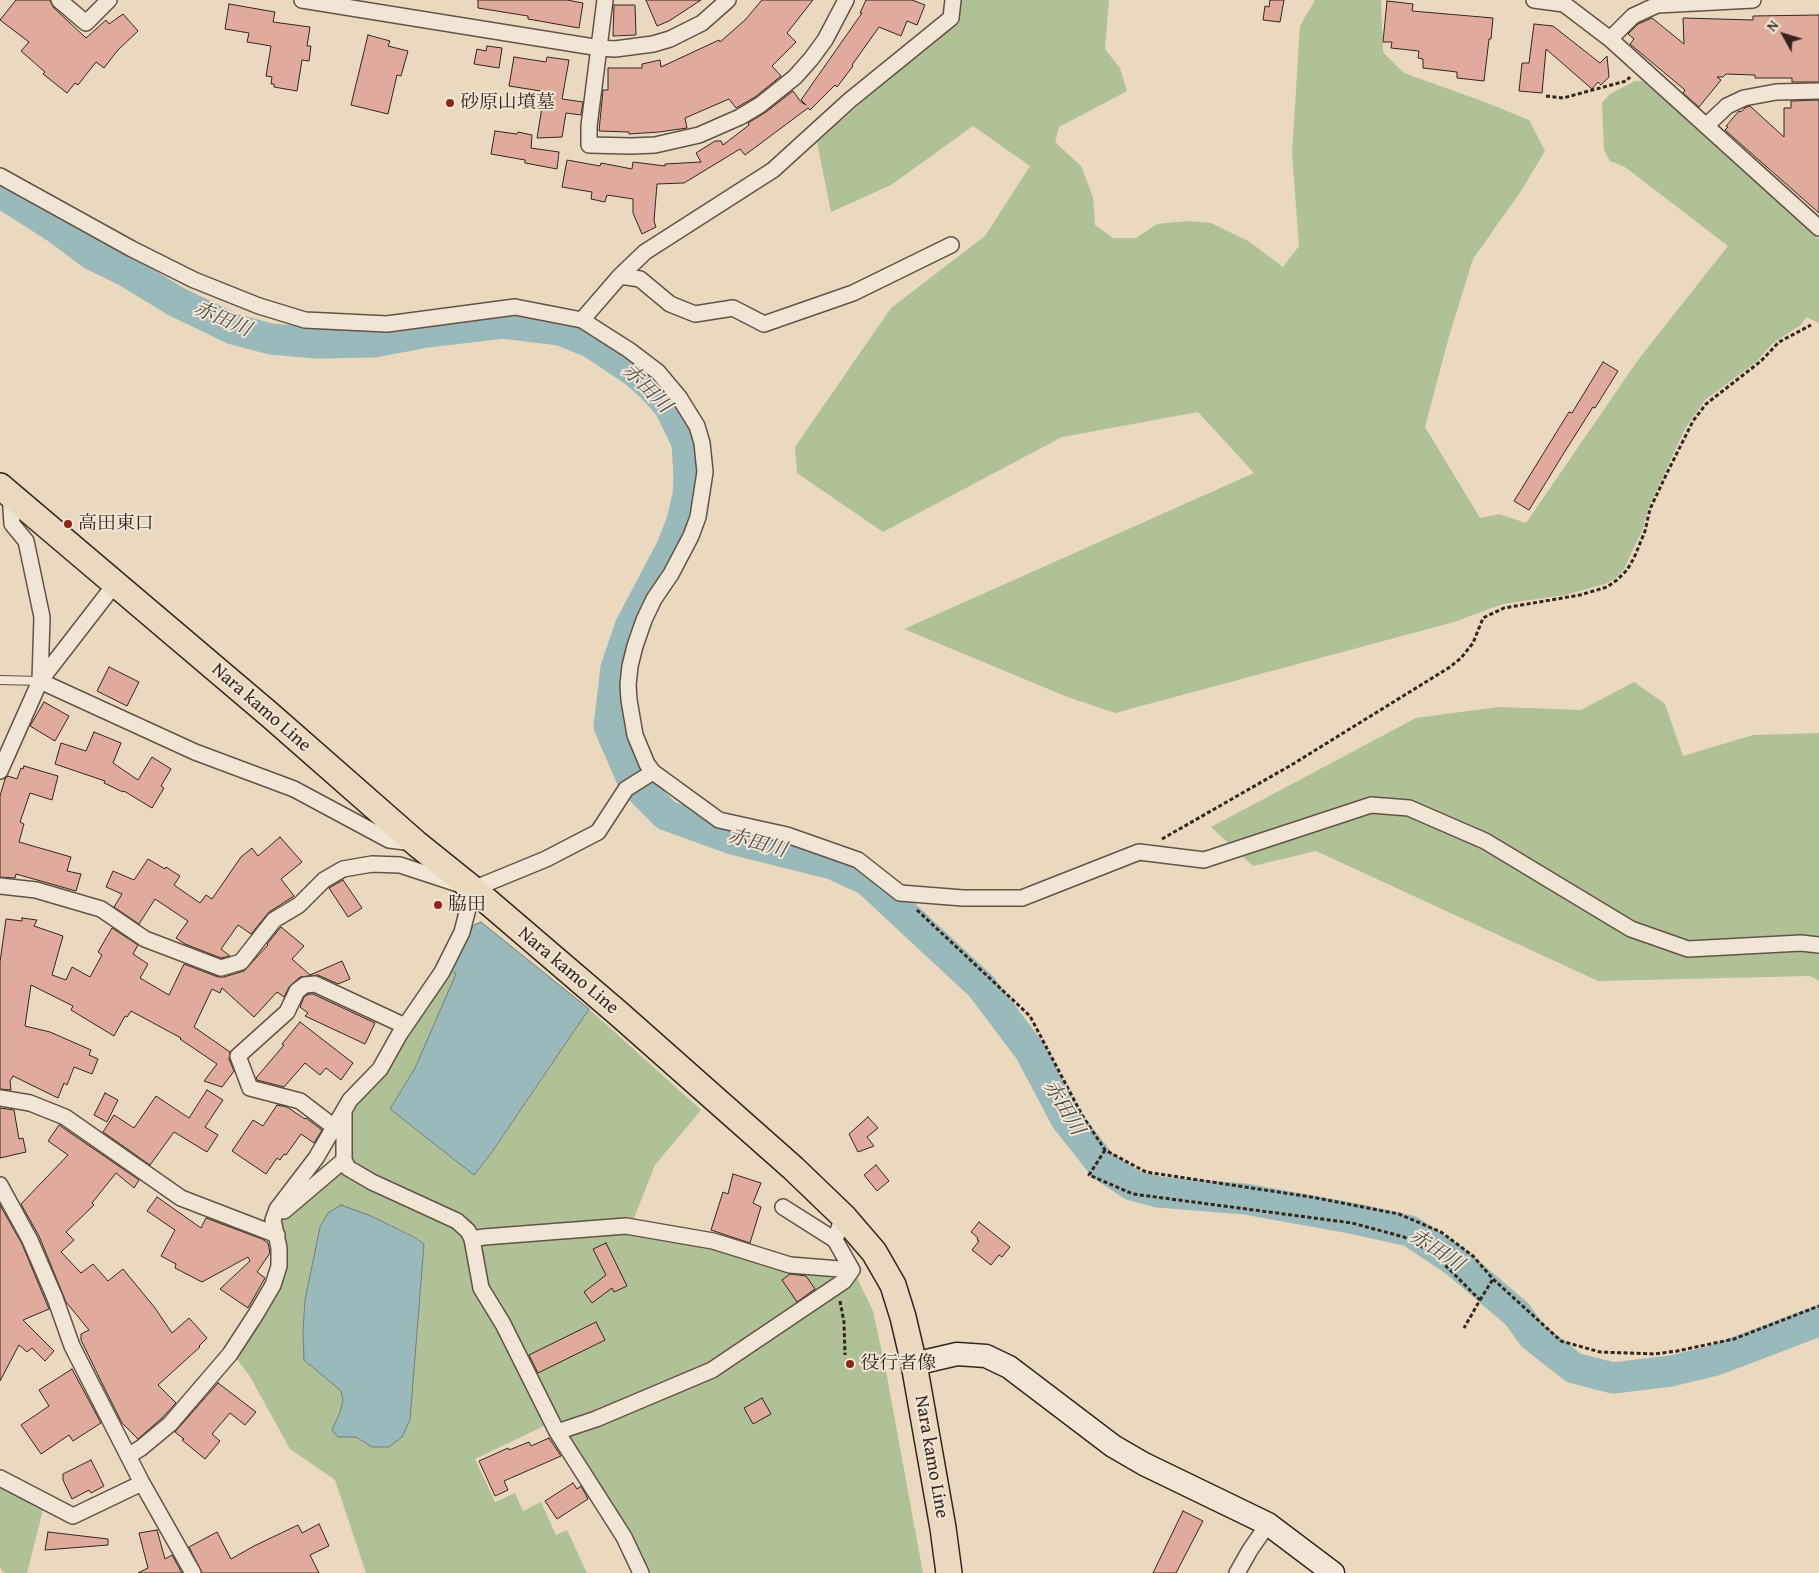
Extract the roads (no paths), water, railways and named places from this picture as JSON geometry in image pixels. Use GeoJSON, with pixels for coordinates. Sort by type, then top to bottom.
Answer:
{"type":"FeatureCollection","features":[{"type":"Feature","properties":{"kind":"main road","name":"Nara kamo Line"},"geometry":{"type":"LineString","coordinates":[[5,490],[270,715],[417,844],[619,1014],[793,1168],[843,1216],[874,1252],[893,1285],[914,1364],[943,1528],[949,1573]]}},
{"type":"Feature","properties":{"kind":"main road"},"geometry":{"type":"LineString","coordinates":[[914,1364],[957,1354],[986,1356],[1009,1367],[1113,1446],[1144,1464],[1268,1524],[1333,1573]]}},
{"type":"Feature","properties":{"kind":"street"},"geometry":{"type":"LineString","coordinates":[[59,0],[86,23],[110,0]]}},
{"type":"Feature","properties":{"kind":"street"},"geometry":{"type":"LineString","coordinates":[[605,0],[589,126],[589,145],[632,146],[677,141],[699,135],[740,117],[778,92],[795,76],[815,52],[837,19],[846,0]]}},
{"type":"Feature","properties":{"kind":"street"},"geometry":{"type":"LineString","coordinates":[[312,1],[600,48],[635,47],[670,39],[702,23],[728,0]]}},
{"type":"Feature","properties":{"kind":"street"},"geometry":{"type":"LineString","coordinates":[[582,320],[620,276],[646,252],[773,170],[850,100],[951,18],[953,0]]}},
{"type":"Feature","properties":{"kind":"street"},"geometry":{"type":"LineString","coordinates":[[1534,0],[1565,2],[1641,66],[1819,228]]}},
{"type":"Feature","properties":{"kind":"street"},"geometry":{"type":"LineString","coordinates":[[1610,39],[1634,16],[1657,5],[1752,0]]}},
{"type":"Feature","properties":{"kind":"street"},"geometry":{"type":"LineString","coordinates":[[1706,126],[1727,106],[1744,98],[1776,92],[1819,91]]}},
{"type":"Feature","properties":{"kind":"street"},"geometry":{"type":"LineString","coordinates":[[0,176],[132,249],[194,280],[259,306],[305,320],[387,324],[516,307],[582,320],[629,350],[658,372],[689,412],[697,426],[702,443],[704,472],[698,517],[691,536],[671,574],[654,599],[635,646],[630,666],[629,700],[635,735],[642,754],[653,772],[719,820],[787,835],[858,860],[900,892],[963,898],[1022,898],[1139,852],[1204,860],[1371,805],[1409,808],[1485,841],[1631,929],[1688,949],[1802,944],[1819,945]]}},
{"type":"Feature","properties":{"kind":"street"},"geometry":{"type":"LineString","coordinates":[[620,276],[640,279],[670,304],[695,314],[733,308],[764,324],[853,293],[951,245]]}},
{"type":"Feature","properties":{"kind":"street"},"geometry":{"type":"LineString","coordinates":[[5,490],[12,524],[26,540],[42,616],[40,681]]}},
{"type":"Feature","properties":{"kind":"street"},"geometry":{"type":"LineString","coordinates":[[0,770],[40,681],[115,584]]}},
{"type":"Feature","properties":{"kind":"street"},"geometry":{"type":"LineString","coordinates":[[40,681],[195,752],[294,789],[389,840],[417,844]]}},
{"type":"Feature","properties":{"kind":"street"},"geometry":{"type":"LineString","coordinates":[[0,886],[36,890],[101,909],[145,939],[221,968],[241,962],[274,920],[299,905],[324,880],[343,869],[372,864],[400,865],[472,889],[546,859],[598,832],[626,789],[653,772]]}},
{"type":"Feature","properties":{"kind":"street"},"geometry":{"type":"LineString","coordinates":[[128,1456],[142,1448],[170,1424],[230,1354],[273,1285],[279,1266],[277,1235],[273,1220],[277,1209],[316,1158],[350,1100],[380,1069],[405,1026],[442,972],[462,932],[472,889]]}},
{"type":"Feature","properties":{"kind":"street"},"geometry":{"type":"LineString","coordinates":[[334,1127],[300,1101],[250,1088],[238,1056],[288,1012],[297,991],[306,985],[315,984],[405,1026]]}},
{"type":"Feature","properties":{"kind":"street"},"geometry":{"type":"LineString","coordinates":[[0,1098],[30,1103],[65,1118],[181,1198],[277,1235]]}},
{"type":"Feature","properties":{"kind":"street"},"geometry":{"type":"LineString","coordinates":[[344,1111],[344,1160],[348,1168],[457,1221],[468,1232],[472,1239],[482,1288],[503,1324],[557,1432],[624,1537],[641,1573]]}},
{"type":"Feature","properties":{"kind":"street"},"geometry":{"type":"LineString","coordinates":[[273,1220],[344,1160]]}},
{"type":"Feature","properties":{"kind":"street"},"geometry":{"type":"LineString","coordinates":[[0,1185],[30,1240],[55,1298],[72,1346],[128,1456],[193,1573]]}},
{"type":"Feature","properties":{"kind":"street"},"geometry":{"type":"LineString","coordinates":[[783,1207],[835,1240],[852,1270]]}},
{"type":"Feature","properties":{"kind":"street"},"geometry":{"type":"LineString","coordinates":[[835,1240],[843,1216]]}},
{"type":"Feature","properties":{"kind":"street"},"geometry":{"type":"LineString","coordinates":[[472,1239],[626,1226],[712,1241],[790,1264],[852,1270]]}},
{"type":"Feature","properties":{"kind":"street"},"geometry":{"type":"LineString","coordinates":[[557,1432],[596,1419],[712,1370],[844,1281],[852,1270]]}},
{"type":"Feature","properties":{"kind":"street"},"geometry":{"type":"LineString","coordinates":[[0,1478],[74,1516],[142,1482]]}},
{"type":"Feature","properties":{"kind":"street"},"geometry":{"type":"LineString","coordinates":[[1237,1573],[1268,1524]]}},
{"type":"Feature","properties":{"kind":"lane"},"geometry":{"type":"LineString","coordinates":[[0,680],[40,681]]}},
{"type":"Feature","properties":{"kind":"water"},"geometry":{"type":"Polygon","coordinates":[[[481,922],[589,1009],[492,1152],[474,1175],[390,1109],[415,1068],[456,974],[450,968],[474,925],[481,922]]]}},
{"type":"Feature","properties":{"kind":"water"},"geometry":{"type":"Polygon","coordinates":[[[341,1205],[371,1216],[416,1238],[424,1244],[410,1420],[402,1437],[389,1447],[372,1447],[356,1437],[338,1437],[332,1430],[343,1400],[341,1391],[304,1360],[305,1300],[320,1227],[328,1213],[341,1205]]]}},
{"type":"Feature","properties":{"kind":"waterway","name":"赤田川"},"geometry":{"type":"LineString","coordinates":[[0,192],[58,229],[91,254],[126,271],[175,301],[233,329],[271,339],[316,343],[374,342],[427,332],[503,323],[560,330],[592,343],[634,371],[669,406],[687,443],[689,477],[688,495],[682,521],[672,547],[630,627],[616,668],[609,726],[633,782],[666,815],[732,839],[832,864],[867,880],[981,986],[1030,1051],[1066,1119],[1103,1166],[1132,1185],[1158,1192],[1245,1199],[1410,1231],[1455,1261],[1517,1314],[1533,1336],[1574,1368],[1613,1378],[1671,1371],[1713,1361],[1819,1321]]}},
{"type":"Feature","properties":{"kind":"place","name":"砂原山墳墓"},"geometry":{"type":"Point","coordinates":[450,103]}},
{"type":"Feature","properties":{"kind":"place","name":"高田東口"},"geometry":{"type":"Point","coordinates":[68,524]}},
{"type":"Feature","properties":{"kind":"place","name":"脇田"},"geometry":{"type":"Point","coordinates":[438,905]}},
{"type":"Feature","properties":{"kind":"place","name":"役行者像"},"geometry":{"type":"Point","coordinates":[850,1364]}}]}
